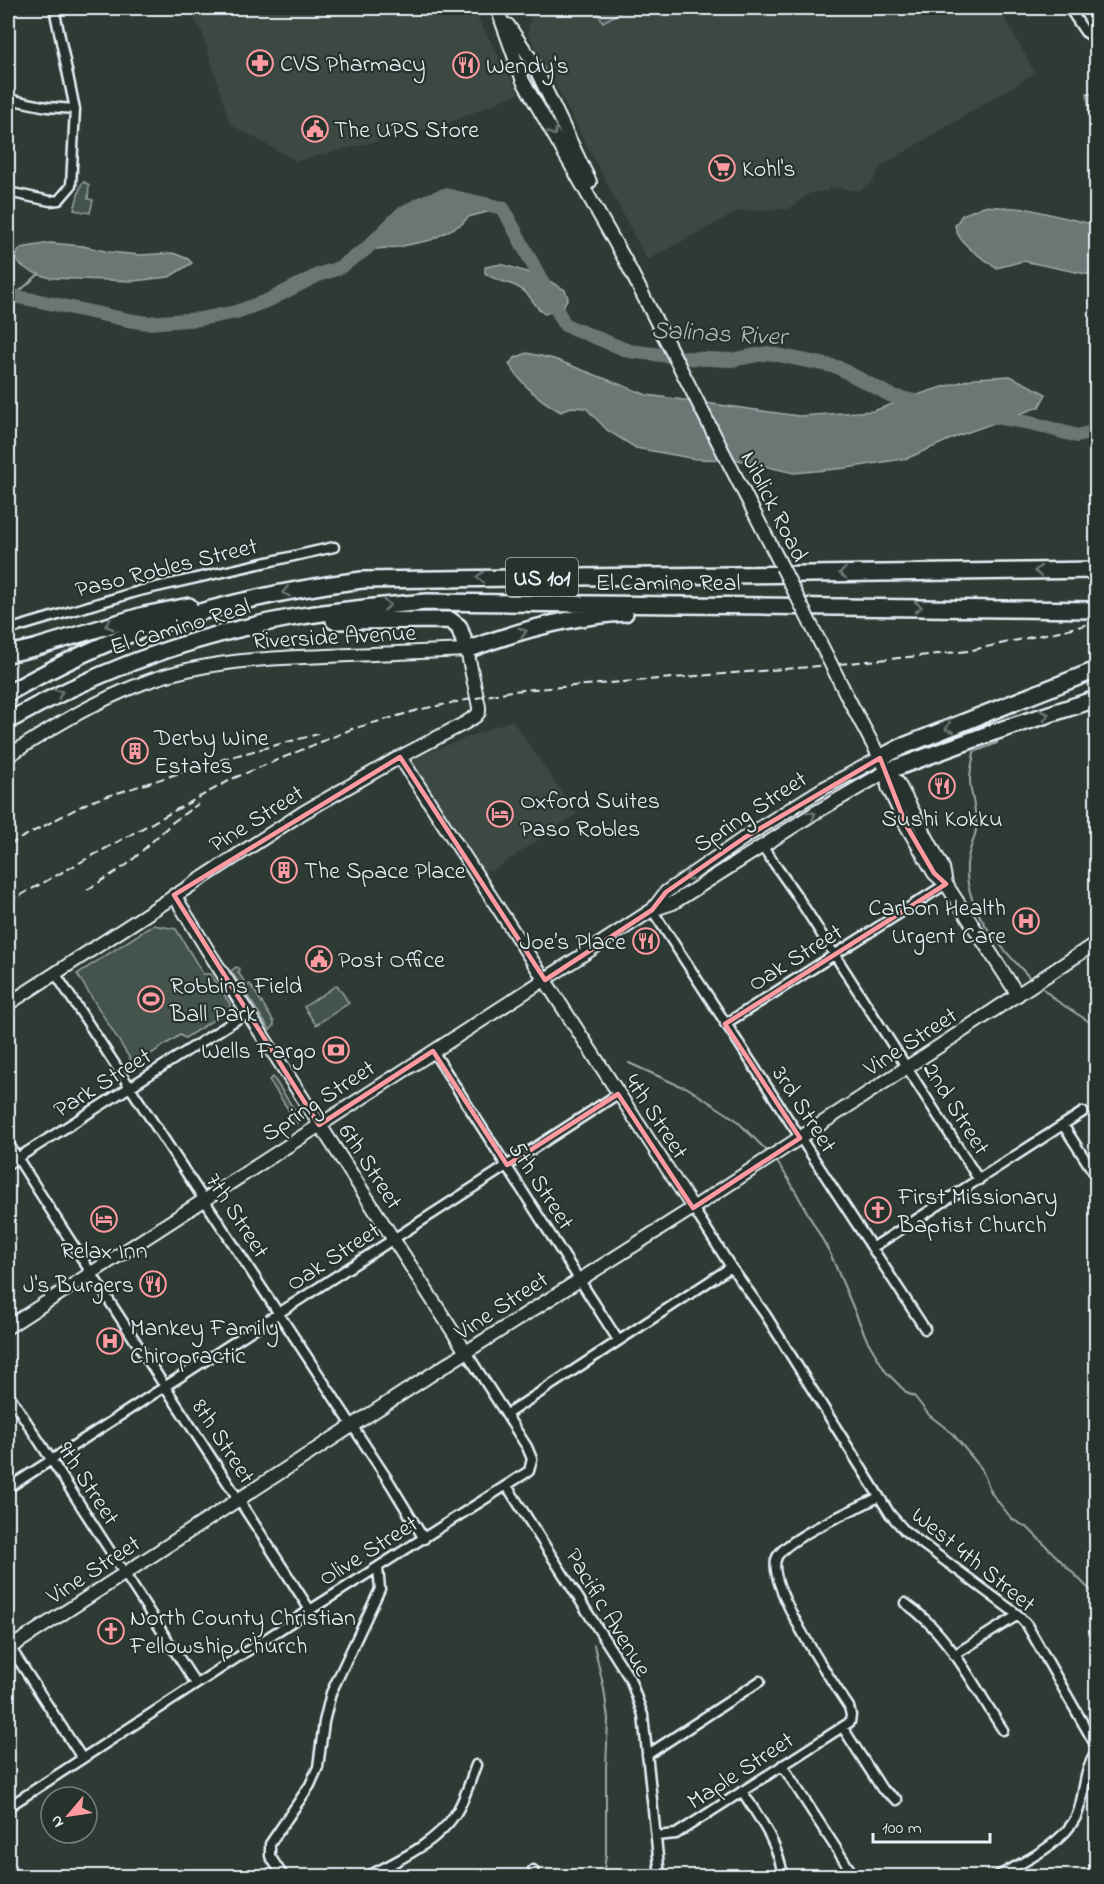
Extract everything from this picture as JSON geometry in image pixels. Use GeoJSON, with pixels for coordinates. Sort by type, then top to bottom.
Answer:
{"type":"FeatureCollection","features":[{"type":"Feature","properties":{"kind":"highway","name":"El Camino Real"},"geometry":{"type":"LineString","coordinates":[[8,693],[47,671],[151,627],[249,600],[310,587],[342,583],[414,578],[1096,570]]}},
{"type":"Feature","properties":{"kind":"highway"},"geometry":{"type":"LineString","coordinates":[[8,654],[144,615],[216,601],[249,600]]}},
{"type":"Feature","properties":{"kind":"highway","name":"El Camino Real"},"geometry":{"type":"LineString","coordinates":[[8,721],[88,679],[128,663],[206,638],[289,618],[426,602],[1096,610]]}},
{"type":"Feature","properties":{"kind":"highway"},"geometry":{"type":"LineString","coordinates":[[289,618],[318,622],[450,620],[459,627],[467,650],[546,625],[592,616],[770,605]]}},
{"type":"Feature","properties":{"kind":"highway"},"geometry":{"type":"LineString","coordinates":[[883,764],[901,747],[1096,670]]}},
{"type":"Feature","properties":{"kind":"highway"},"geometry":{"type":"LineString","coordinates":[[883,764],[1096,699]]}},
{"type":"Feature","properties":{"kind":"street"},"geometry":{"type":"LineString","coordinates":[[8,192],[50,201],[59,200],[71,186],[75,109],[54,8]]}},
{"type":"Feature","properties":{"kind":"street","name":"Niblick Road"},"geometry":{"type":"LineString","coordinates":[[497,8],[531,59],[625,260],[848,698],[883,764],[898,783],[943,868],[946,884],[1018,995]]}},
{"type":"Feature","properties":{"kind":"street"},"geometry":{"type":"LineString","coordinates":[[1069,8],[1085,32],[1096,39]]}},
{"type":"Feature","properties":{"kind":"street"},"geometry":{"type":"LineString","coordinates":[[8,99],[75,109]]}},
{"type":"Feature","properties":{"kind":"street","name":"Paso Robles Street"},"geometry":{"type":"LineString","coordinates":[[8,630],[139,591],[334,547]]}},
{"type":"Feature","properties":{"kind":"street","name":"Riverside Avenue"},"geometry":{"type":"LineString","coordinates":[[8,756],[38,736],[99,702],[145,682],[179,672],[222,663],[267,658],[467,650]]}},
{"type":"Feature","properties":{"kind":"street","name":"Pine Street"},"geometry":{"type":"LineString","coordinates":[[8,1004],[304,812],[465,723],[479,712],[467,650]]}},
{"type":"Feature","properties":{"kind":"street","name":"4th Street"},"geometry":{"type":"LineString","coordinates":[[400,757],[731,1267],[765,1314],[879,1497]]}},
{"type":"Feature","properties":{"kind":"street","name":"Spring Street"},"geometry":{"type":"LineString","coordinates":[[8,1327],[652,910],[673,903],[813,814],[883,764]]}},
{"type":"Feature","properties":{"kind":"street","name":"Spring Street"},"geometry":{"type":"LineString","coordinates":[[652,910],[666,892],[744,838],[822,789],[883,764]]}},
{"type":"Feature","properties":{"kind":"street","name":"2nd Street"},"geometry":{"type":"LineString","coordinates":[[762,846],[835,954],[980,1180]]}},
{"type":"Feature","properties":{"kind":"street","name":"Oak Street"},"geometry":{"type":"LineString","coordinates":[[725,1024],[946,884]]}},
{"type":"Feature","properties":{"kind":"street","name":"6th Street"},"geometry":{"type":"LineString","coordinates":[[174,895],[247,1013],[507,1414],[532,1460]]}},
{"type":"Feature","properties":{"kind":"street","name":"3rd Street"},"geometry":{"type":"LineString","coordinates":[[652,910],[925,1329]]}},
{"type":"Feature","properties":{"kind":"street","name":"Vine Street"},"geometry":{"type":"LineString","coordinates":[[8,1646],[124,1574],[693,1208],[1096,943]]}},
{"type":"Feature","properties":{"kind":"street","name":"7th Street"},"geometry":{"type":"LineString","coordinates":[[56,973],[424,1539]]}},
{"type":"Feature","properties":{"kind":"street","name":"Park Street"},"geometry":{"type":"LineString","coordinates":[[8,1164],[247,1013]]}},
{"type":"Feature","properties":{"kind":"street","name":"5th Street"},"geometry":{"type":"LineString","coordinates":[[433,1051],[618,1340]]}},
{"type":"Feature","properties":{"kind":"street","name":"Oak Street"},"geometry":{"type":"LineString","coordinates":[[8,1488],[618,1094]]}},
{"type":"Feature","properties":{"kind":"street"},"geometry":{"type":"LineString","coordinates":[[872,1248],[1083,1112]]}},
{"type":"Feature","properties":{"kind":"street"},"geometry":{"type":"LineString","coordinates":[[1062,1125],[1096,1176]]}},
{"type":"Feature","properties":{"kind":"street","name":"8th Street"},"geometry":{"type":"LineString","coordinates":[[8,1143],[90,1274],[310,1610]]}},
{"type":"Feature","properties":{"kind":"street"},"geometry":{"type":"LineString","coordinates":[[507,1414],[731,1267]]}},
{"type":"Feature","properties":{"kind":"street","name":"9th Street"},"geometry":{"type":"LineString","coordinates":[[8,1394],[196,1684]]}},
{"type":"Feature","properties":{"kind":"street","name":"Olive Street"},"geometry":{"type":"LineString","coordinates":[[8,1808],[310,1610],[507,1486],[529,1471],[532,1460]]}},
{"type":"Feature","properties":{"kind":"street","name":"Pacific Avenue"},"geometry":{"type":"LineString","coordinates":[[507,1486],[630,1679],[643,1715],[660,1876]]}},
{"type":"Feature","properties":{"kind":"street"},"geometry":{"type":"LineString","coordinates":[[879,1497],[814,1530],[783,1549],[776,1558],[774,1568],[797,1623],[849,1707],[850,1722],[843,1728],[882,1789],[897,1800]]}},
{"type":"Feature","properties":{"kind":"street","name":"West 4th Street"},"geometry":{"type":"LineString","coordinates":[[879,1497],[905,1531],[1017,1615],[1034,1636],[1096,1746]]}},
{"type":"Feature","properties":{"kind":"street"},"geometry":{"type":"LineString","coordinates":[[283,1876],[270,1856],[270,1844],[310,1785],[318,1767],[324,1722],[331,1693],[380,1590],[378,1568]]}},
{"type":"Feature","properties":{"kind":"street"},"geometry":{"type":"LineString","coordinates":[[904,1603],[930,1623],[1003,1730]]}},
{"type":"Feature","properties":{"kind":"street"},"geometry":{"type":"LineString","coordinates":[[954,1655],[1017,1615]]}},
{"type":"Feature","properties":{"kind":"street"},"geometry":{"type":"LineString","coordinates":[[8,1646],[82,1758]]}},
{"type":"Feature","properties":{"kind":"street"},"geometry":{"type":"LineString","coordinates":[[647,1755],[760,1681]]}},
{"type":"Feature","properties":{"kind":"street","name":"Maple Street"},"geometry":{"type":"LineString","coordinates":[[656,1836],[676,1834],[843,1728]]}},
{"type":"Feature","properties":{"kind":"street"},"geometry":{"type":"LineString","coordinates":[[998,1876],[1052,1844],[1070,1828],[1080,1807],[1089,1762],[1096,1752]]}},
{"type":"Feature","properties":{"kind":"street"},"geometry":{"type":"LineString","coordinates":[[368,1876],[410,1854],[452,1820],[476,1765]]}},
{"type":"Feature","properties":{"kind":"street"},"geometry":{"type":"LineString","coordinates":[[782,1765],[854,1876]]}},
{"type":"Feature","properties":{"kind":"street"},"geometry":{"type":"LineString","coordinates":[[742,1791],[774,1842],[783,1876]]}},
{"type":"Feature","properties":{"kind":"street"},"geometry":{"type":"LineString","coordinates":[[389,1866],[396,1876]]}},
{"type":"Feature","properties":{"kind":"highlighted area"},"geometry":{"type":"Polygon","coordinates":[[[400,757],[545,980],[652,910],[666,892],[744,838],[880,758],[906,825],[934,873],[946,884],[725,1024],[800,1138],[693,1208],[618,1094],[507,1165],[433,1051],[319,1125],[174,895],[400,757]]]}},
{"type":"Feature","properties":{"kind":"shaded area"},"geometry":{"type":"Polygon","coordinates":[[[188,8],[472,8],[519,93],[446,124],[296,161],[230,124],[202,32],[188,8]]]}},
{"type":"Feature","properties":{"kind":"shaded area"},"geometry":{"type":"Polygon","coordinates":[[[525,8],[999,8],[1035,73],[880,167],[872,183],[859,191],[831,187],[827,191],[810,193],[789,209],[739,211],[647,260],[528,33],[530,16],[525,8]]]}},
{"type":"Feature","properties":{"kind":"shaded area"},"geometry":{"type":"Polygon","coordinates":[[[594,8],[628,8],[603,22],[594,8]]]}},
{"type":"Feature","properties":{"kind":"shaded area"},"geometry":{"type":"Polygon","coordinates":[[[1087,93],[1096,95],[1096,183],[1087,93]]]}},
{"type":"Feature","properties":{"kind":"shaded area"},"geometry":{"type":"Polygon","coordinates":[[[84,182],[89,185],[88,199],[93,200],[90,213],[74,210],[81,185],[84,182]]]}},
{"type":"Feature","properties":{"kind":"shaded area"},"geometry":{"type":"Polygon","coordinates":[[[445,195],[503,208],[468,217],[462,224],[431,240],[398,247],[365,250],[401,214],[426,201],[445,195]]]}},
{"type":"Feature","properties":{"kind":"shaded area"},"geometry":{"type":"Polygon","coordinates":[[[984,206],[1028,209],[1096,225],[1096,276],[1023,261],[997,268],[966,245],[955,226],[962,215],[984,206]]]}},
{"type":"Feature","properties":{"kind":"shaded area"},"geometry":{"type":"Polygon","coordinates":[[[50,243],[140,255],[173,253],[192,263],[169,277],[133,281],[51,278],[25,268],[14,256],[21,248],[50,243]]]}},
{"type":"Feature","properties":{"kind":"shaded area"},"geometry":{"type":"Polygon","coordinates":[[[501,264],[542,277],[565,290],[568,298],[562,308],[545,314],[521,288],[494,279],[485,273],[485,267],[501,264]]]}},
{"type":"Feature","properties":{"kind":"shaded area"},"geometry":{"type":"Polygon","coordinates":[[[527,353],[554,359],[647,395],[799,416],[873,411],[975,378],[1010,376],[1046,394],[1039,407],[960,435],[908,458],[847,468],[794,473],[738,460],[696,459],[636,448],[607,430],[586,408],[571,407],[561,412],[532,391],[509,364],[515,358],[527,353]]]}},
{"type":"Feature","properties":{"kind":"shaded area"},"geometry":{"type":"Polygon","coordinates":[[[512,720],[577,814],[492,871],[482,870],[412,767],[414,758],[512,720]]]}},
{"type":"Feature","properties":{"kind":"shaded area"},"geometry":{"type":"Polygon","coordinates":[[[153,925],[176,929],[203,974],[211,974],[230,1004],[229,1010],[185,1038],[180,1035],[134,1065],[77,974],[153,925]]]}},
{"type":"Feature","properties":{"kind":"shaded area"},"geometry":{"type":"Polygon","coordinates":[[[236,967],[239,968],[238,972],[247,986],[250,984],[274,1022],[270,1030],[231,971],[236,967]]]}},
{"type":"Feature","properties":{"kind":"shaded area"},"geometry":{"type":"Polygon","coordinates":[[[337,985],[349,1003],[316,1025],[304,1007],[337,985]]]}},
{"type":"Feature","properties":{"kind":"shaded area"},"geometry":{"type":"Polygon","coordinates":[[[273,1077],[298,1115],[297,1123],[269,1080],[273,1077]]]}},
{"type":"Feature","properties":{"kind":"waterway","name":"Salinas River"},"geometry":{"type":"LineString","coordinates":[[8,296],[147,323],[200,319],[236,312],[269,300],[318,275],[339,268],[365,250],[401,214],[426,201],[445,195],[503,208],[565,325],[629,351],[687,358],[731,360],[768,353],[837,367],[892,396],[925,403]]}},
{"type":"Feature","properties":{"kind":"waterway"},"geometry":{"type":"LineString","coordinates":[[14,296],[39,274]]}},
{"type":"Feature","properties":{"kind":"waterway","name":"Salinas River"},"geometry":{"type":"LineString","coordinates":[[988,416],[1031,423],[1077,436],[1096,431]]}},
{"type":"Feature","properties":{"kind":"waterway"},"geometry":{"type":"LineString","coordinates":[[998,736],[997,743],[974,752],[970,779],[976,830],[967,861],[968,882],[978,913],[987,928],[1031,979]]}},
{"type":"Feature","properties":{"kind":"waterway"},"geometry":{"type":"LineString","coordinates":[[1040,986],[1057,1001],[1096,1026]]}},
{"type":"Feature","properties":{"kind":"waterway"},"geometry":{"type":"LineString","coordinates":[[629,1063],[686,1087],[735,1119],[769,1153]]}},
{"type":"Feature","properties":{"kind":"waterway"},"geometry":{"type":"LineString","coordinates":[[775,1159],[830,1253],[867,1340],[886,1372],[907,1393],[915,1397],[929,1415],[952,1433],[981,1468],[992,1494],[1012,1519],[1028,1528],[1096,1596]]}},
{"type":"Feature","properties":{"kind":"waterway"},"geometry":{"type":"LineString","coordinates":[[594,1645],[608,1719],[606,1855],[603,1876]]}},
{"type":"Feature","properties":{"kind":"railway"},"geometry":{"type":"LineString","coordinates":[[8,902],[234,778],[352,729],[422,709],[511,691],[809,667],[968,651],[1096,621]]}},
{"type":"Feature","properties":{"kind":"railway"},"geometry":{"type":"LineString","coordinates":[[8,845],[89,802],[227,758],[318,734]]}},
{"type":"Feature","properties":{"kind":"railway"},"geometry":{"type":"LineString","coordinates":[[87,890],[128,864],[173,822],[198,804]]}},
{"type":"Feature","properties":{"kind":"place","name":"CVS Pharmacy"},"geometry":{"type":"Point","coordinates":[260,63]}},
{"type":"Feature","properties":{"kind":"place","name":"Wendy's"},"geometry":{"type":"Point","coordinates":[466,65]}},
{"type":"Feature","properties":{"kind":"place","name":"The UPS Store"},"geometry":{"type":"Point","coordinates":[315,129]}},
{"type":"Feature","properties":{"kind":"place","name":"Kohl's"},"geometry":{"type":"Point","coordinates":[722,168]}},
{"type":"Feature","properties":{"kind":"place","name":"Derby Wine Estates"},"geometry":{"type":"Point","coordinates":[135,751]}},
{"type":"Feature","properties":{"kind":"place","name":"Sushi Kokku"},"geometry":{"type":"Point","coordinates":[942,786]}},
{"type":"Feature","properties":{"kind":"place","name":"Oxford Suites Paso Robles"},"geometry":{"type":"Point","coordinates":[500,814]}},
{"type":"Feature","properties":{"kind":"place","name":"The Space Place"},"geometry":{"type":"Point","coordinates":[284,870]}},
{"type":"Feature","properties":{"kind":"place","name":"Carbon Health Urgent Care"},"geometry":{"type":"Point","coordinates":[1026,921]}},
{"type":"Feature","properties":{"kind":"place","name":"Joe’s Place"},"geometry":{"type":"Point","coordinates":[646,941]}},
{"type":"Feature","properties":{"kind":"place","name":"Post Office"},"geometry":{"type":"Point","coordinates":[319,959]}},
{"type":"Feature","properties":{"kind":"place","name":"Robbins Field Ball Park"},"geometry":{"type":"Point","coordinates":[151,999]}},
{"type":"Feature","properties":{"kind":"place","name":"Wells Fargo"},"geometry":{"type":"Point","coordinates":[336,1050]}},
{"type":"Feature","properties":{"kind":"place","name":"First Missionary Baptist Church"},"geometry":{"type":"Point","coordinates":[878,1210]}},
{"type":"Feature","properties":{"kind":"place","name":"Relax Inn"},"geometry":{"type":"Point","coordinates":[104,1219]}},
{"type":"Feature","properties":{"kind":"place","name":"J's Burgers"},"geometry":{"type":"Point","coordinates":[153,1284]}},
{"type":"Feature","properties":{"kind":"place","name":"Mankey Family Chiropractic"},"geometry":{"type":"Point","coordinates":[110,1341]}},
{"type":"Feature","properties":{"kind":"place","name":"North County Christian Fellowship Church"},"geometry":{"type":"Point","coordinates":[111,1631]}}]}
